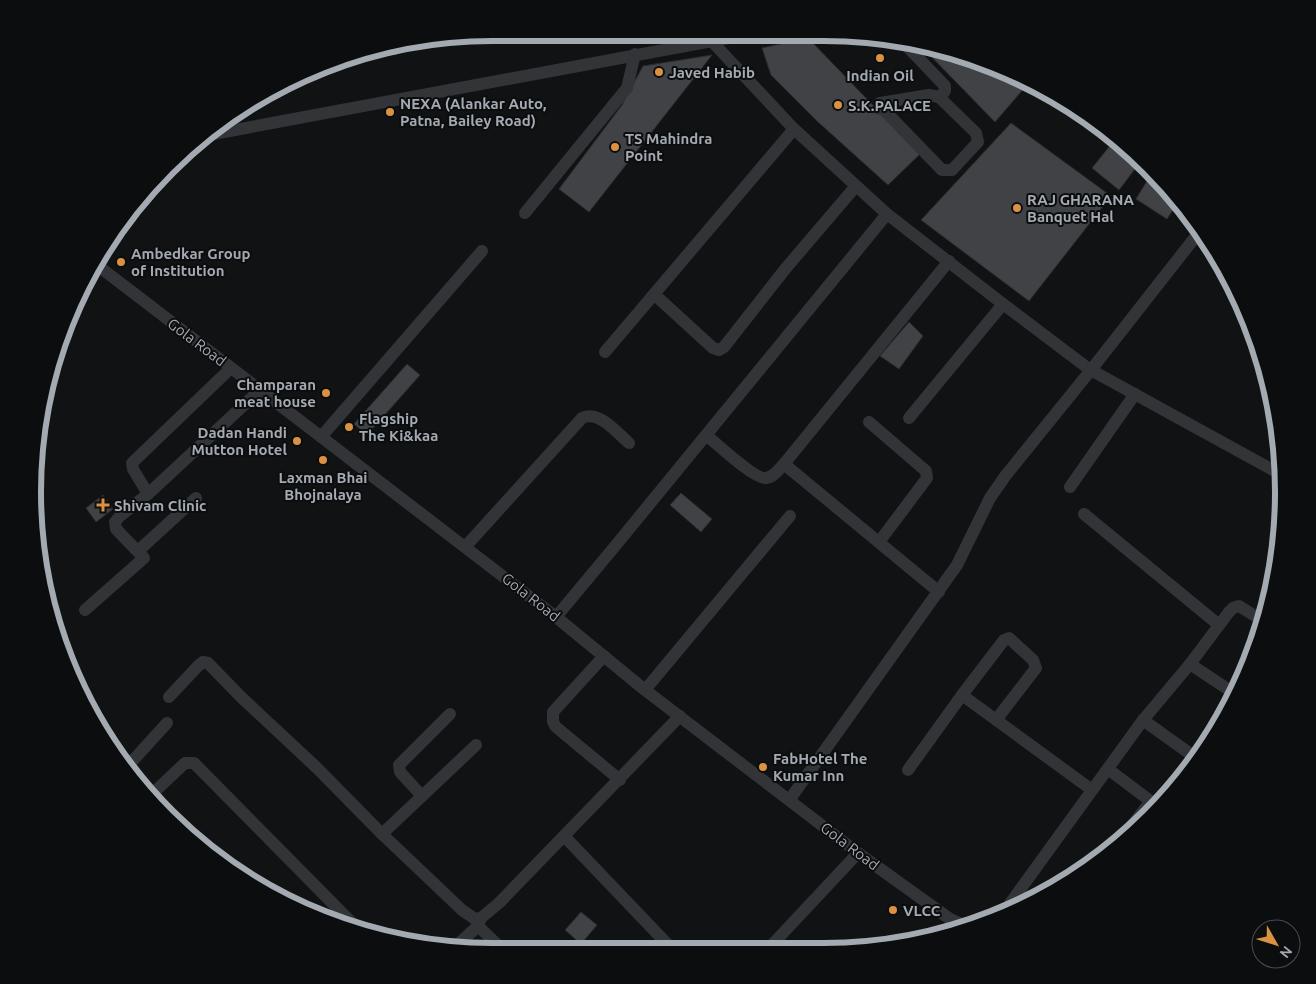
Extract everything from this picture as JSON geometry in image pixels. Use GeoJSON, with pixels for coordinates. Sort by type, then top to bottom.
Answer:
{"type":"FeatureCollection","features":[{"type":"Feature","properties":{"kind":"street"},"geometry":{"type":"LineString","coordinates":[[220,133],[635,54],[690,41]]}},
{"type":"Feature","properties":{"kind":"street"},"geometry":{"type":"LineString","coordinates":[[711,41],[794,129],[887,214],[1003,304],[1091,370],[1274,471]]}},
{"type":"Feature","properties":{"kind":"street"},"geometry":{"type":"LineString","coordinates":[[910,50],[945,86],[945,90],[939,97]]}},
{"type":"Feature","properties":{"kind":"street"},"geometry":{"type":"LineString","coordinates":[[526,213],[627,88],[635,54]]}},
{"type":"Feature","properties":{"kind":"street"},"geometry":{"type":"LineString","coordinates":[[929,95],[939,97],[976,133],[978,142],[952,170],[948,171],[942,170],[883,109],[879,108],[880,103],[929,95]]}},
{"type":"Feature","properties":{"kind":"street"},"geometry":{"type":"LineString","coordinates":[[605,352],[794,129]]}},
{"type":"Feature","properties":{"kind":"street"},"geometry":{"type":"LineString","coordinates":[[655,294],[713,348],[719,350],[724,347],[786,268],[856,186]]}},
{"type":"Feature","properties":{"kind":"street"},"geometry":{"type":"LineString","coordinates":[[556,617],[887,214]]}},
{"type":"Feature","properties":{"kind":"street"},"geometry":{"type":"LineString","coordinates":[[790,799],[961,559],[983,512],[998,486],[1195,237]]}},
{"type":"Feature","properties":{"kind":"street"},"geometry":{"type":"LineString","coordinates":[[321,437],[482,252]]}},
{"type":"Feature","properties":{"kind":"street"},"geometry":{"type":"LineString","coordinates":[[706,434],[750,472],[762,478],[771,476],[784,464],[949,262]]}},
{"type":"Feature","properties":{"kind":"street","name":"Gola Road"},"geometry":{"type":"LineString","coordinates":[[101,268],[466,546],[645,690],[790,799],[858,853],[950,919],[958,922]]}},
{"type":"Feature","properties":{"kind":"street"},"geometry":{"type":"LineString","coordinates":[[908,418],[1003,304]]}},
{"type":"Feature","properties":{"kind":"street"},"geometry":{"type":"LineString","coordinates":[[148,494],[132,463],[231,368]]}},
{"type":"Feature","properties":{"kind":"street"},"geometry":{"type":"LineString","coordinates":[[85,610],[144,558],[116,529],[115,522],[148,494],[260,390]]}},
{"type":"Feature","properties":{"kind":"street"},"geometry":{"type":"LineString","coordinates":[[1070,487],[1135,394]]}},
{"type":"Feature","properties":{"kind":"street"},"geometry":{"type":"LineString","coordinates":[[466,546],[582,418],[592,415],[599,418],[629,443]]}},
{"type":"Feature","properties":{"kind":"street"},"geometry":{"type":"LineString","coordinates":[[869,422],[926,471],[927,478],[878,542]]}},
{"type":"Feature","properties":{"kind":"street"},"geometry":{"type":"LineString","coordinates":[[784,464],[938,592]]}},
{"type":"Feature","properties":{"kind":"street"},"geometry":{"type":"LineString","coordinates":[[138,551],[196,498]]}},
{"type":"Feature","properties":{"kind":"street"},"geometry":{"type":"LineString","coordinates":[[1084,514],[1219,625]]}},
{"type":"Feature","properties":{"kind":"street"},"geometry":{"type":"LineString","coordinates":[[645,690],[790,516]]}},
{"type":"Feature","properties":{"kind":"street"},"geometry":{"type":"LineString","coordinates":[[1012,901],[1143,720],[1190,664],[1229,612],[1236,606],[1242,607],[1257,616]]}},
{"type":"Feature","properties":{"kind":"street"},"geometry":{"type":"LineString","coordinates":[[908,770],[1005,639],[1012,640],[1033,660],[1036,668],[996,720]]}},
{"type":"Feature","properties":{"kind":"street"},"geometry":{"type":"LineString","coordinates":[[604,656],[557,706],[552,717],[556,727],[620,780]]}},
{"type":"Feature","properties":{"kind":"street"},"geometry":{"type":"LineString","coordinates":[[170,697],[198,666],[203,662],[208,663],[240,696],[317,768],[382,834],[462,910],[480,922],[497,943]]}},
{"type":"Feature","properties":{"kind":"street"},"geometry":{"type":"LineString","coordinates":[[1190,664],[1228,690]]}},
{"type":"Feature","properties":{"kind":"street"},"geometry":{"type":"LineString","coordinates":[[962,695],[1092,790]]}},
{"type":"Feature","properties":{"kind":"street"},"geometry":{"type":"LineString","coordinates":[[422,796],[400,772],[399,765],[450,714]]}},
{"type":"Feature","properties":{"kind":"street"},"geometry":{"type":"LineString","coordinates":[[460,942],[620,780],[680,716]]}},
{"type":"Feature","properties":{"kind":"street"},"geometry":{"type":"LineString","coordinates":[[1143,720],[1190,754]]}},
{"type":"Feature","properties":{"kind":"street"},"geometry":{"type":"LineString","coordinates":[[131,762],[168,723]]}},
{"type":"Feature","properties":{"kind":"street"},"geometry":{"type":"LineString","coordinates":[[382,834],[476,745]]}},
{"type":"Feature","properties":{"kind":"street"},"geometry":{"type":"LineString","coordinates":[[155,791],[185,763],[194,763],[349,919]]}},
{"type":"Feature","properties":{"kind":"street"},"geometry":{"type":"LineString","coordinates":[[1108,769],[1151,802]]}},
{"type":"Feature","properties":{"kind":"street"},"geometry":{"type":"LineString","coordinates":[[564,836],[666,943]]}},
{"type":"Feature","properties":{"kind":"street"},"geometry":{"type":"LineString","coordinates":[[774,943],[858,853]]}},
{"type":"Feature","properties":{"kind":"building","name":"S.K.PALACE"},"geometry":{"type":"Polygon","coordinates":[[[794,41],[811,41],[920,154],[888,185],[817,121],[771,75],[762,48],[794,41]]]}},
{"type":"Feature","properties":{"kind":"building"},"geometry":{"type":"Polygon","coordinates":[[[929,54],[969,65],[1024,88],[995,122],[929,54]]]}},
{"type":"Feature","properties":{"kind":"building","name":"TS Mahindra Point"},"geometry":{"type":"Polygon","coordinates":[[[712,55],[589,212],[559,189],[622,105],[643,66],[712,55]]]}},
{"type":"Feature","properties":{"kind":"building","name":"RAJ GHARANA Banquet Hal"},"geometry":{"type":"Polygon","coordinates":[[[1011,123],[1111,196],[1029,301],[921,220],[1011,123]]]}},
{"type":"Feature","properties":{"kind":"building"},"geometry":{"type":"Polygon","coordinates":[[[1111,145],[1136,167],[1119,190],[1092,168],[1111,145]]]}},
{"type":"Feature","properties":{"kind":"building"},"geometry":{"type":"Polygon","coordinates":[[[1148,179],[1174,208],[1167,219],[1136,199],[1148,179]]]}},
{"type":"Feature","properties":{"kind":"building"},"geometry":{"type":"Polygon","coordinates":[[[163,184],[164,186],[126,230],[153,195],[163,184]]]}},
{"type":"Feature","properties":{"kind":"building"},"geometry":{"type":"Polygon","coordinates":[[[909,322],[923,336],[899,369],[880,356],[909,322]]]}},
{"type":"Feature","properties":{"kind":"building"},"geometry":{"type":"Polygon","coordinates":[[[407,364],[420,375],[367,435],[354,424],[407,364]]]}},
{"type":"Feature","properties":{"kind":"building"},"geometry":{"type":"Polygon","coordinates":[[[681,493],[712,519],[701,532],[670,505],[681,493]]]}},
{"type":"Feature","properties":{"kind":"building"},"geometry":{"type":"Polygon","coordinates":[[[103,495],[113,509],[96,522],[86,508],[103,495]]]}},
{"type":"Feature","properties":{"kind":"building"},"geometry":{"type":"Polygon","coordinates":[[[581,912],[597,925],[582,943],[565,930],[581,912]]]}},
{"type":"Feature","properties":{"kind":"place","name":"Indian Oil"},"geometry":{"type":"Point","coordinates":[880,58]}},
{"type":"Feature","properties":{"kind":"place","name":"Javed Habib"},"geometry":{"type":"Point","coordinates":[659,72]}},
{"type":"Feature","properties":{"kind":"place","name":"S.K.PALACE"},"geometry":{"type":"Point","coordinates":[838,105]}},
{"type":"Feature","properties":{"kind":"place","name":"NEXA (Alankar Auto, Patna, Bailey Road)"},"geometry":{"type":"Point","coordinates":[390,112]}},
{"type":"Feature","properties":{"kind":"place","name":"TS Mahindra Point"},"geometry":{"type":"Point","coordinates":[615,147]}},
{"type":"Feature","properties":{"kind":"place","name":"RAJ GHARANA Banquet Hal"},"geometry":{"type":"Point","coordinates":[1017,208]}},
{"type":"Feature","properties":{"kind":"place","name":"Ambedkar Group of Institution"},"geometry":{"type":"Point","coordinates":[121,262]}},
{"type":"Feature","properties":{"kind":"place","name":"Champaran meat house"},"geometry":{"type":"Point","coordinates":[326,393]}},
{"type":"Feature","properties":{"kind":"place","name":"Flagship The Ki&kaa"},"geometry":{"type":"Point","coordinates":[349,427]}},
{"type":"Feature","properties":{"kind":"place","name":"Dadan Handi Mutton Hotel"},"geometry":{"type":"Point","coordinates":[297,441]}},
{"type":"Feature","properties":{"kind":"place","name":"Laxman Bhai Bhojnalaya"},"geometry":{"type":"Point","coordinates":[323,460]}},
{"type":"Feature","properties":{"kind":"place","name":"Shivam Clinic"},"geometry":{"type":"Point","coordinates":[103,505]}},
{"type":"Feature","properties":{"kind":"place","name":"FabHotel The Kumar Inn"},"geometry":{"type":"Point","coordinates":[763,767]}},
{"type":"Feature","properties":{"kind":"place","name":"VLCC"},"geometry":{"type":"Point","coordinates":[893,910]}}]}
